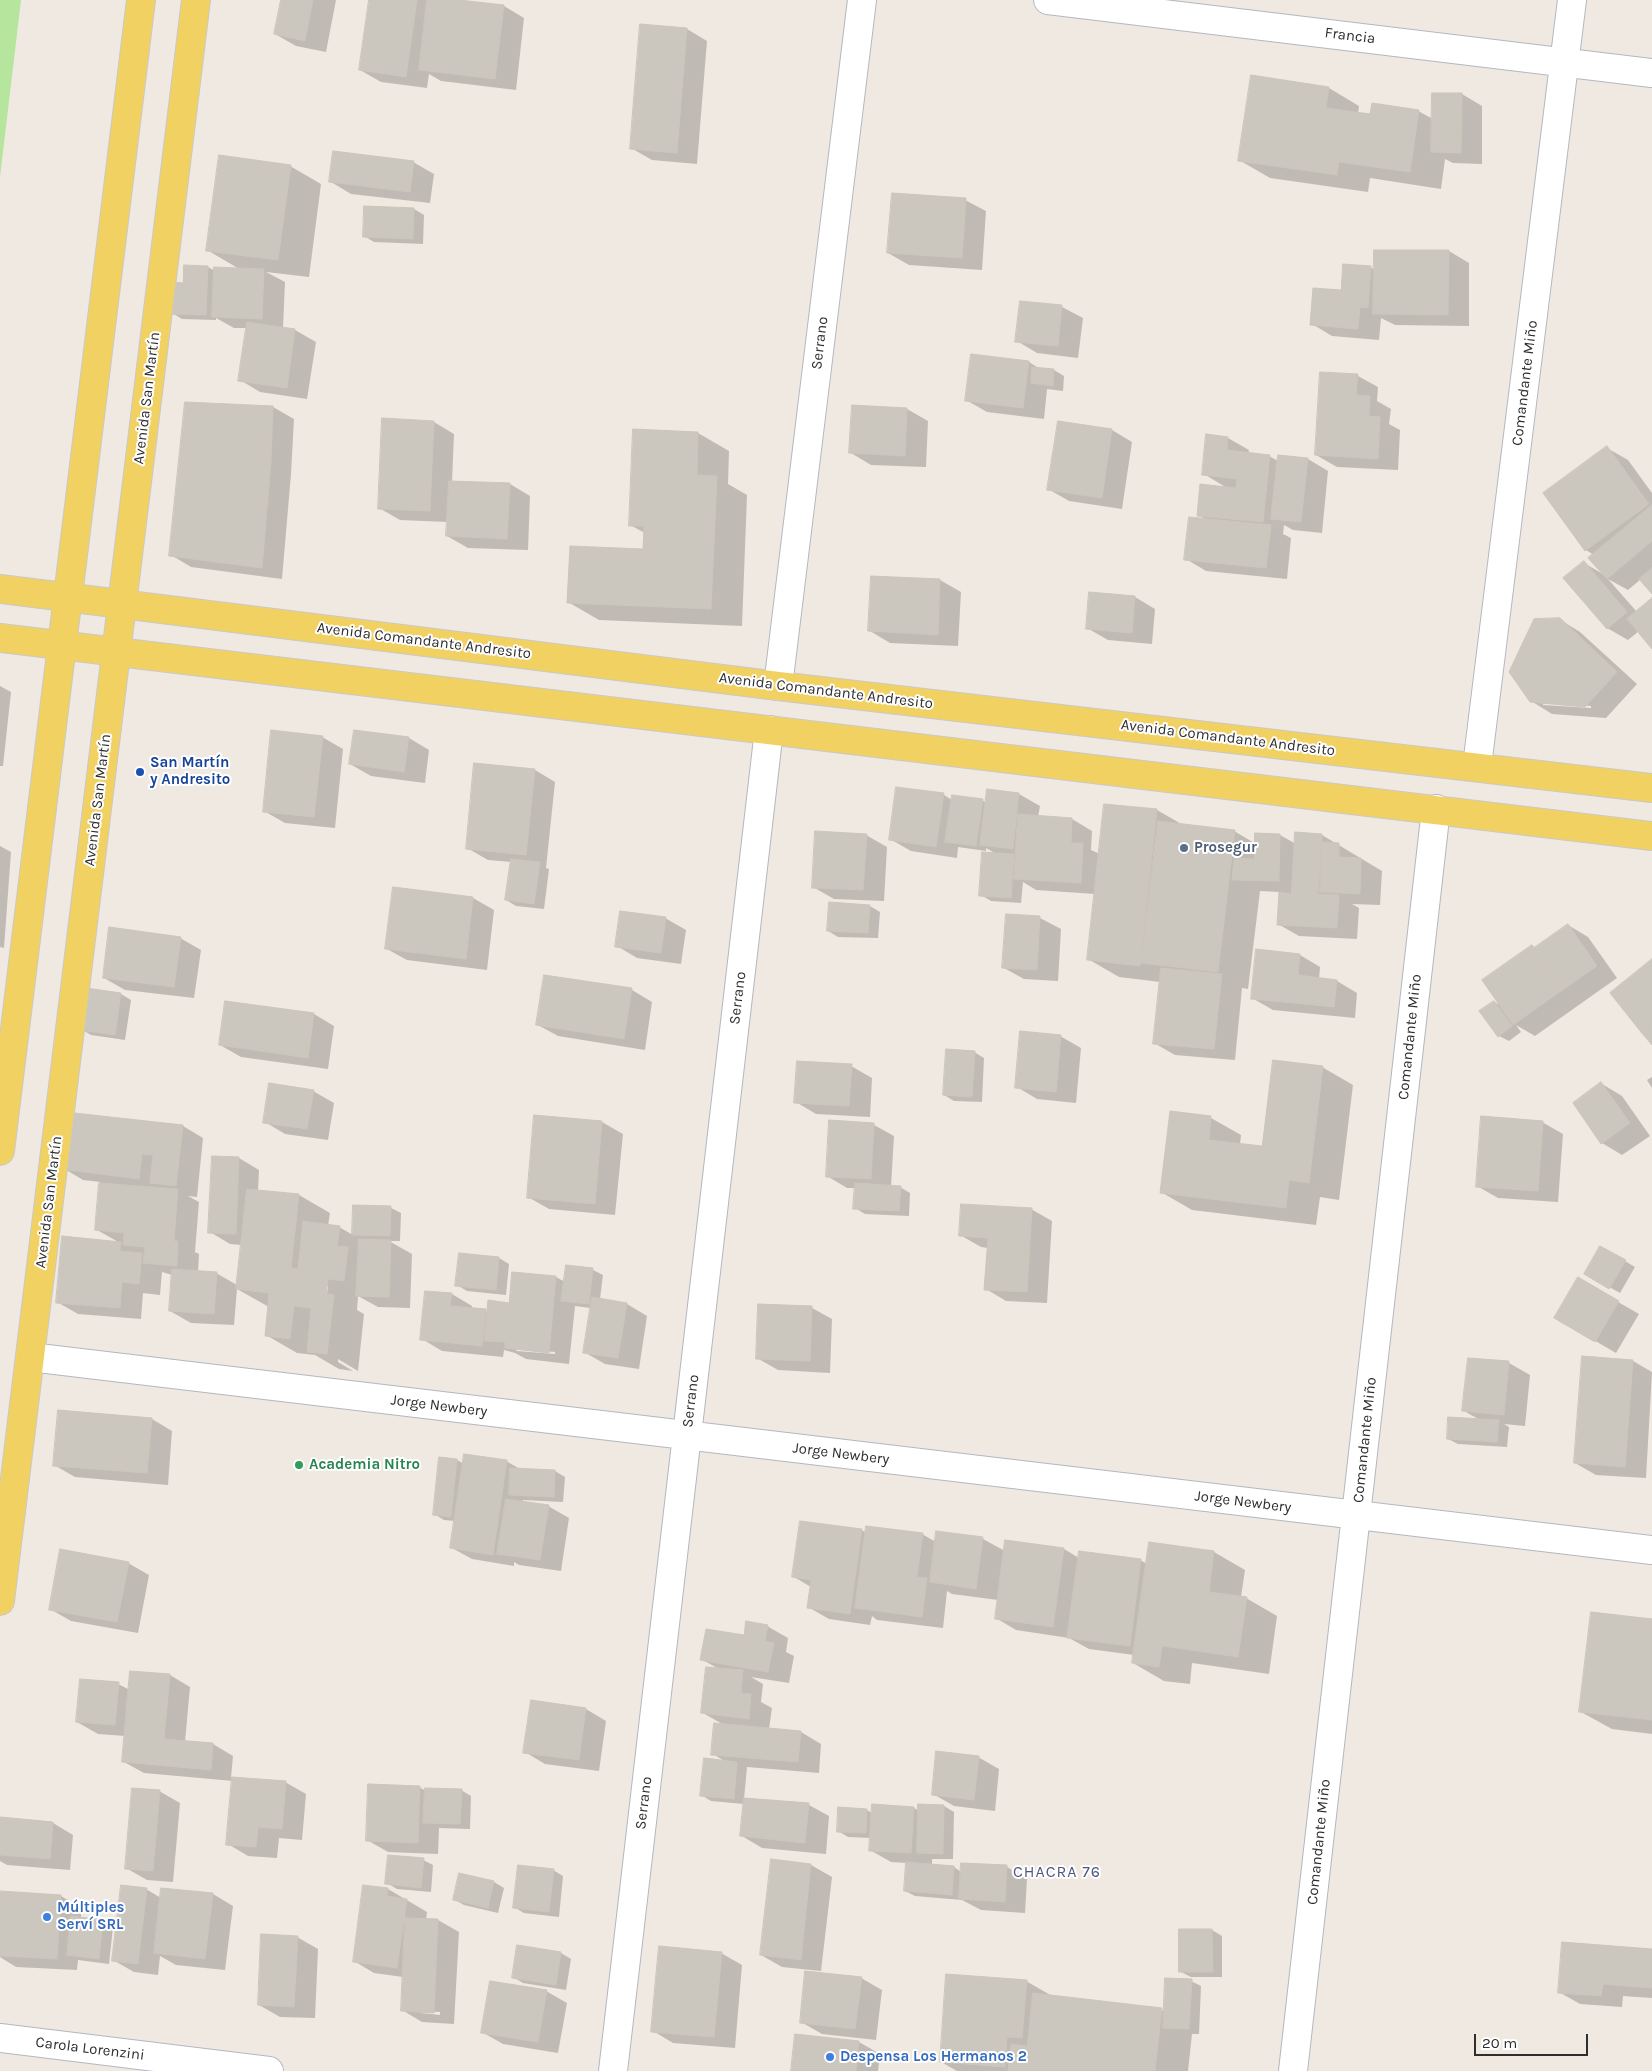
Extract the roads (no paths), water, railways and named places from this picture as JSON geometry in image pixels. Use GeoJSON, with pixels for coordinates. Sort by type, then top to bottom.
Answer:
{"type":"FeatureCollection","features":[{"type":"Feature","properties":{"kind":"main road"},"geometry":{"type":"LineString","coordinates":[[0,1151],[141,0]]}},
{"type":"Feature","properties":{"kind":"main road","name":"Avenida San Martín"},"geometry":{"type":"LineString","coordinates":[[0,1601],[196,0]]}},
{"type":"Feature","properties":{"kind":"main road","name":"Avenida Comandante Andresito"},"geometry":{"type":"LineString","coordinates":[[0,589],[778,686],[1477,766],[1652,788]]}},
{"type":"Feature","properties":{"kind":"main road"},"geometry":{"type":"LineString","coordinates":[[0,638],[1652,836]]}},
{"type":"Feature","properties":{"kind":"street","name":"Serrano"},"geometry":{"type":"LineString","coordinates":[[778,686],[862,0]]}},
{"type":"Feature","properties":{"kind":"street","name":"Francia"},"geometry":{"type":"LineString","coordinates":[[1048,0],[1652,73]]}},
{"type":"Feature","properties":{"kind":"street","name":"Comandante Miño"},"geometry":{"type":"LineString","coordinates":[[1477,766],[1572,0]]}},
{"type":"Feature","properties":{"kind":"street","name":"Serrano"},"geometry":{"type":"LineString","coordinates":[[613,2071],[769,730]]}},
{"type":"Feature","properties":{"kind":"street","name":"Comandante Miño"},"geometry":{"type":"LineString","coordinates":[[1293,2071],[1436,809]]}},
{"type":"Feature","properties":{"kind":"street","name":"Jorge Newbery"},"geometry":{"type":"LineString","coordinates":[[30,1357],[1652,1550]]}},
{"type":"Feature","properties":{"kind":"street","name":"Carola Lorenzini"},"geometry":{"type":"LineString","coordinates":[[0,2038],[269,2071]]}},
{"type":"Feature","properties":{"kind":"place","name":"San Martín y Andresito"},"geometry":{"type":"Point","coordinates":[140,772]}},
{"type":"Feature","properties":{"kind":"place","name":"Prosegur"},"geometry":{"type":"Point","coordinates":[1184,848]}},
{"type":"Feature","properties":{"kind":"place","name":"Academia Nitro"},"geometry":{"type":"Point","coordinates":[299,1465]}},
{"type":"Feature","properties":{"kind":"place","name":"Múltiples Serví SRL"},"geometry":{"type":"Point","coordinates":[47,1917]}},
{"type":"Feature","properties":{"kind":"place","name":"Despensa Los Hermanos 2"},"geometry":{"type":"Point","coordinates":[830,2057]}},
{"type":"Feature","properties":{"kind":"district","name":"CHACRA 76"},"geometry":{"type":"Point","coordinates":[1057,1872]}}]}
